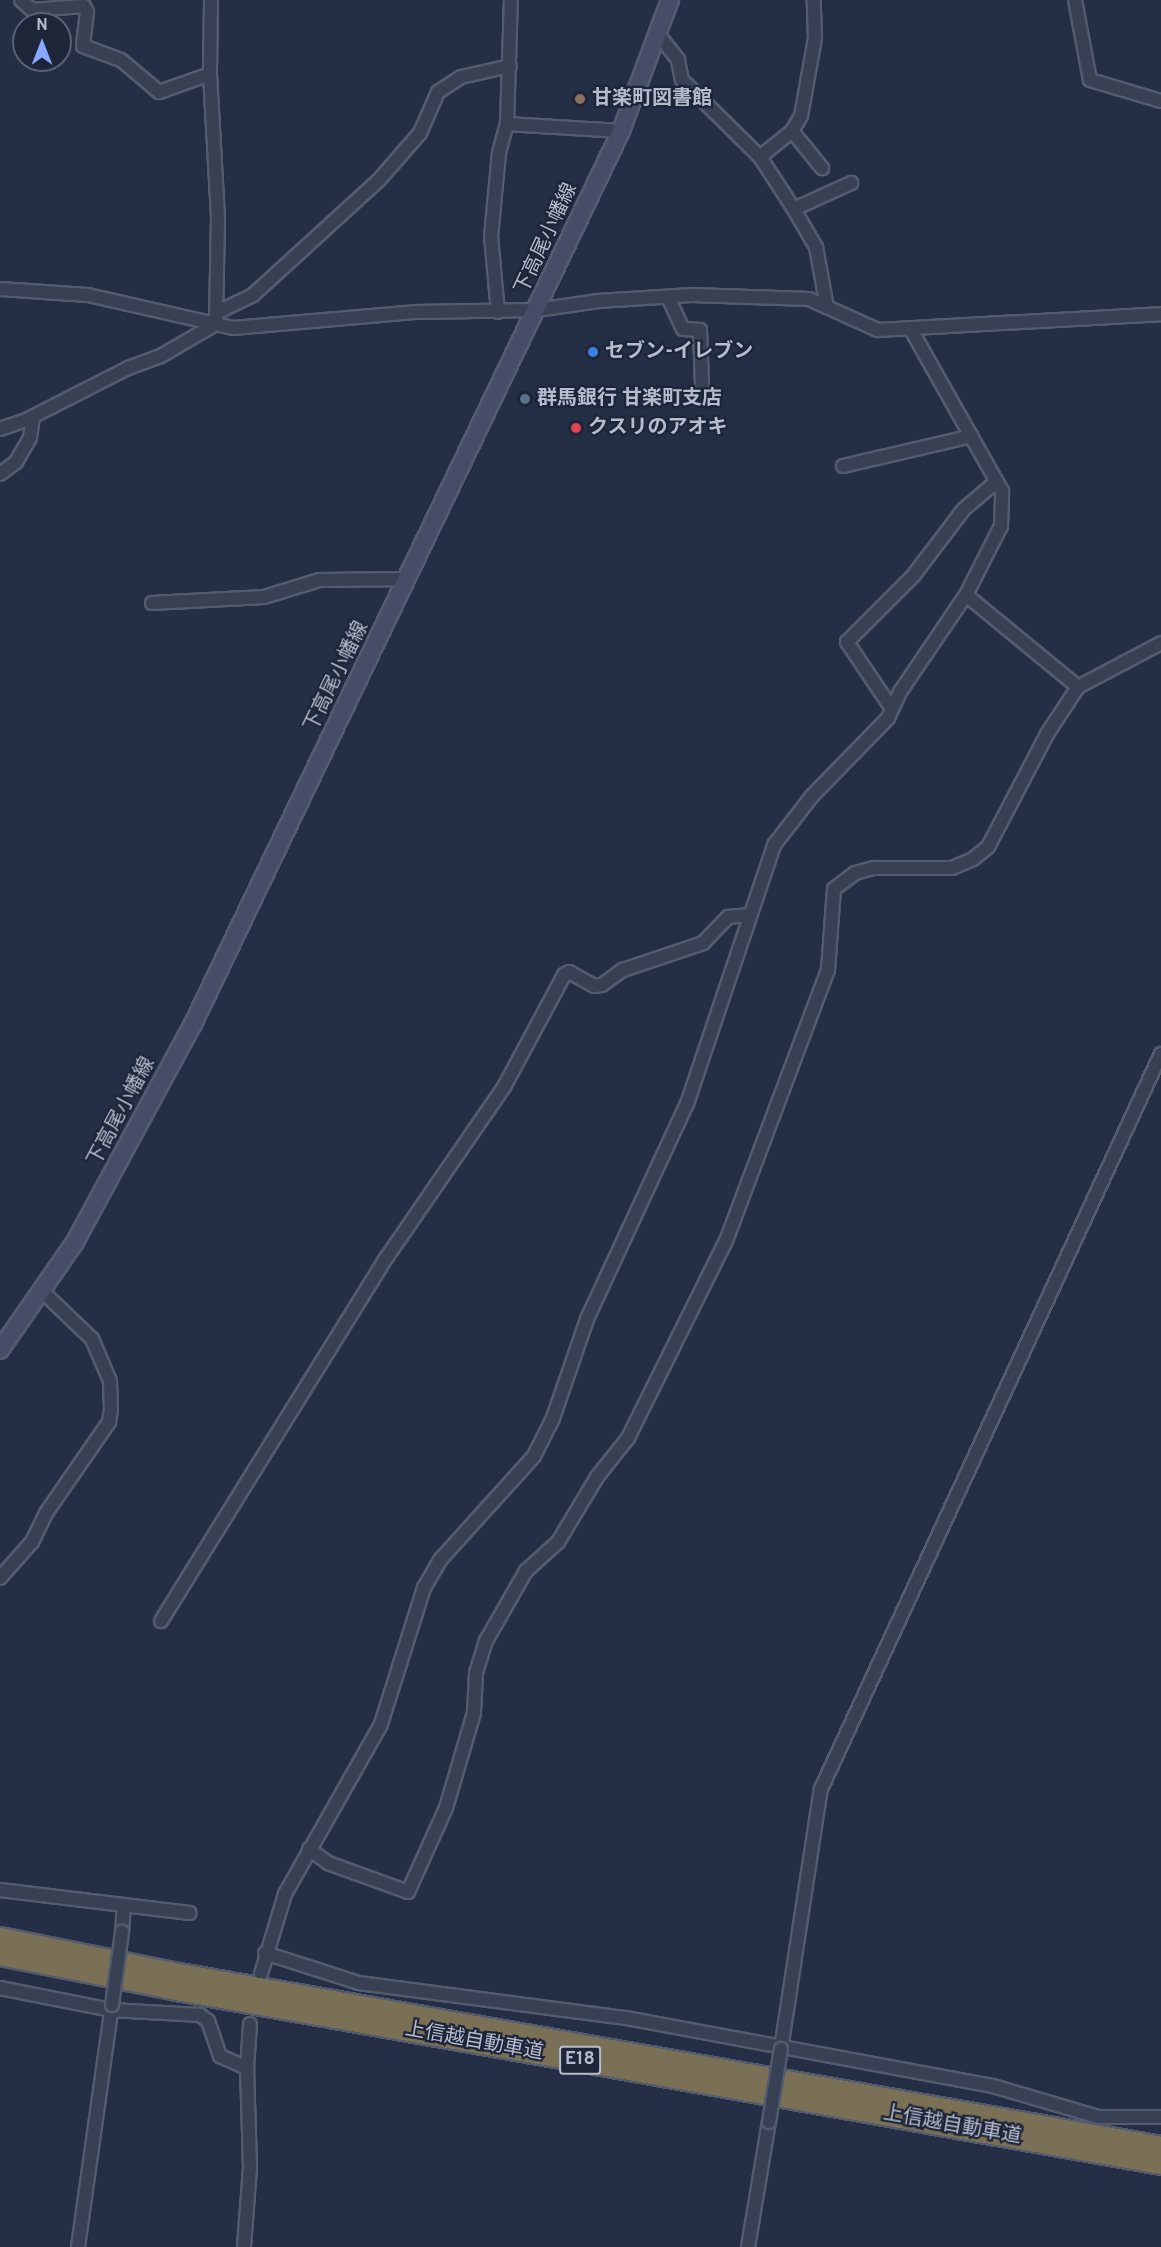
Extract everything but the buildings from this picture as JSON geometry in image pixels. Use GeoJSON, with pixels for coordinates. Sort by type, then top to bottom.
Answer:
{"type":"FeatureCollection","features":[{"type":"Feature","properties":{"kind":"highway","name":"上信越自動車道"},"geometry":{"type":"LineString","coordinates":[[0,1938],[179,1974],[1161,2147]]}},
{"type":"Feature","properties":{"kind":"highway","name":"上信越自動車道"},"geometry":{"type":"LineString","coordinates":[[0,1954],[176,1989],[1161,2163]]}},
{"type":"Feature","properties":{"kind":"main road","name":"下高尾小幡線"},"geometry":{"type":"LineString","coordinates":[[1,1347],[42,1291],[92,1212],[194,1024],[621,131],[670,0]]}},
{"type":"Feature","properties":{"kind":"street"},"geometry":{"type":"LineString","coordinates":[[21,0],[32,10],[84,6],[87,12],[83,46],[121,60],[159,92],[210,74]]}},
{"type":"Feature","properties":{"kind":"street"},"geometry":{"type":"LineString","coordinates":[[211,0],[210,74],[218,217],[216,319]]}},
{"type":"Feature","properties":{"kind":"street"},"geometry":{"type":"LineString","coordinates":[[498,312],[491,237],[499,153],[507,124],[511,0]]}},
{"type":"Feature","properties":{"kind":"street"},"geometry":{"type":"LineString","coordinates":[[760,157],[792,131],[805,102],[815,38],[814,0]]}},
{"type":"Feature","properties":{"kind":"street"},"geometry":{"type":"LineString","coordinates":[[1075,0],[1090,80],[1161,101]]}},
{"type":"Feature","properties":{"kind":"street"},"geometry":{"type":"LineString","coordinates":[[658,34],[678,60],[682,80],[760,157],[794,210],[816,247],[827,307]]}},
{"type":"Feature","properties":{"kind":"street"},"geometry":{"type":"LineString","coordinates":[[0,429],[33,417],[128,368],[159,357],[253,295],[379,180],[420,133],[438,92],[461,77],[510,66]]}},
{"type":"Feature","properties":{"kind":"street"},"geometry":{"type":"LineString","coordinates":[[507,124],[621,131]]}},
{"type":"Feature","properties":{"kind":"street"},"geometry":{"type":"LineString","coordinates":[[792,131],[822,168]]}},
{"type":"Feature","properties":{"kind":"street"},"geometry":{"type":"LineString","coordinates":[[794,210],[851,183]]}},
{"type":"Feature","properties":{"kind":"street"},"geometry":{"type":"LineString","coordinates":[[0,289],[88,294],[259,328],[417,312],[537,310],[598,301],[668,297],[809,299],[878,330],[1161,314]]}},
{"type":"Feature","properties":{"kind":"street"},"geometry":{"type":"LineString","coordinates":[[668,297],[683,329],[700,330],[702,385]]}},
{"type":"Feature","properties":{"kind":"street"},"geometry":{"type":"LineString","coordinates":[[261,1974],[265,1953],[285,1894],[381,1724],[424,1588],[441,1559],[534,1456],[553,1418],[586,1319],[687,1104],[774,845],[789,821],[862,748],[892,709],[966,595],[1001,526],[1002,491],[910,328]]}},
{"type":"Feature","properties":{"kind":"street"},"geometry":{"type":"LineString","coordinates":[[0,474],[16,462],[30,438],[33,417]]}},
{"type":"Feature","properties":{"kind":"street"},"geometry":{"type":"LineString","coordinates":[[843,466],[972,436]]}},
{"type":"Feature","properties":{"kind":"street"},"geometry":{"type":"LineString","coordinates":[[892,709],[847,642],[913,576],[964,509],[996,482]]}},
{"type":"Feature","properties":{"kind":"street"},"geometry":{"type":"LineString","coordinates":[[152,603],[264,597],[320,580],[407,579]]}},
{"type":"Feature","properties":{"kind":"street"},"geometry":{"type":"LineString","coordinates":[[966,595],[1078,687]]}},
{"type":"Feature","properties":{"kind":"street"},"geometry":{"type":"LineString","coordinates":[[309,1849],[328,1863],[408,1892],[446,1808],[474,1713],[476,1672],[486,1641],[526,1571],[558,1542],[597,1477],[628,1438],[726,1242],[828,970],[834,889],[850,876],[874,868],[952,868],[988,847],[1047,734],[1078,687],[1161,643]]}},
{"type":"Feature","properties":{"kind":"street"},"geometry":{"type":"LineString","coordinates":[[161,1621],[387,1257],[504,1087],[564,975],[569,972],[594,986],[602,985],[623,970],[703,943],[728,917],[750,915]]}},
{"type":"Feature","properties":{"kind":"street"},"geometry":{"type":"LineString","coordinates":[[748,2247],[822,1789],[1161,1054]]}},
{"type":"Feature","properties":{"kind":"street"},"geometry":{"type":"LineString","coordinates":[[0,1578],[32,1542],[46,1513],[109,1422],[111,1410],[110,1381],[92,1339],[42,1291]]}},
{"type":"Feature","properties":{"kind":"street"},"geometry":{"type":"LineString","coordinates":[[0,1890],[190,1913]]}},
{"type":"Feature","properties":{"kind":"street"},"geometry":{"type":"LineString","coordinates":[[78,2247],[124,1906]]}},
{"type":"Feature","properties":{"kind":"street"},"geometry":{"type":"LineString","coordinates":[[265,1953],[359,1983],[412,1987],[627,2018],[993,2086],[1098,2117],[1161,2117]]}},
{"type":"Feature","properties":{"kind":"street"},"geometry":{"type":"LineString","coordinates":[[0,1988],[111,2008],[200,2015],[208,2021],[220,2056],[247,2068]]}},
{"type":"Feature","properties":{"kind":"street"},"geometry":{"type":"LineString","coordinates":[[244,2247],[250,2168],[247,2068],[250,2024]]}},
{"type":"Feature","properties":{"kind":"place","name":"甘楽町図書館"},"geometry":{"type":"Point","coordinates":[580,99]}},
{"type":"Feature","properties":{"kind":"place","name":"セブン-イレブン"},"geometry":{"type":"Point","coordinates":[593,352]}},
{"type":"Feature","properties":{"kind":"place","name":"群馬銀行 甘楽町支店"},"geometry":{"type":"Point","coordinates":[525,399]}},
{"type":"Feature","properties":{"kind":"place","name":"クスリのアオキ"},"geometry":{"type":"Point","coordinates":[576,428]}}]}
